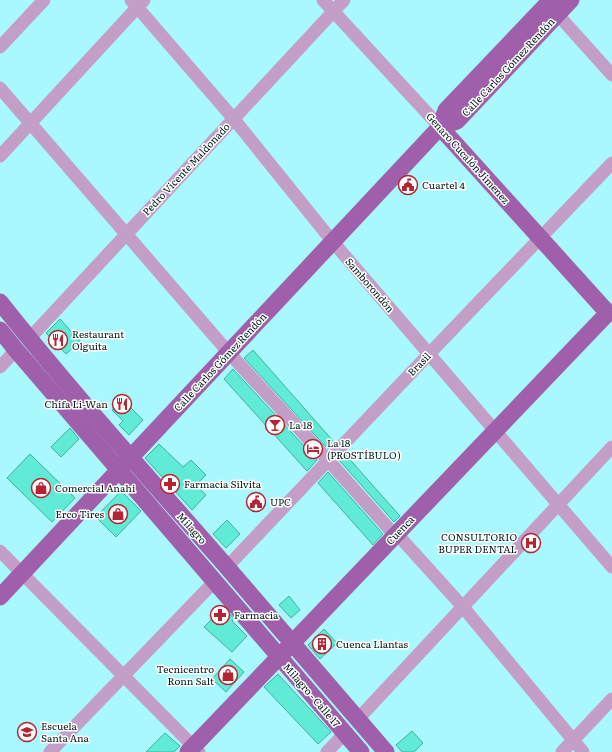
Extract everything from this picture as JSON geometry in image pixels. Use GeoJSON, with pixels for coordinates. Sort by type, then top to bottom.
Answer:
{"type":"FeatureCollection","features":[{"type":"Feature","properties":{"kind":"main road","name":"Calle Carlos Gómez Rendón"},"geometry":{"type":"LineString","coordinates":[[0,597],[124,464],[233,357],[333,242],[440,127],[457,121],[550,4],[570,0]]}},
{"type":"Feature","properties":{"kind":"main road","name":"Genaro Cucalón Jimenez"},"geometry":{"type":"LineString","coordinates":[[440,127],[540,238],[611,313]]}},
{"type":"Feature","properties":{"kind":"main road","name":"Milagro"},"geometry":{"type":"LineString","coordinates":[[0,302],[30,339],[214,581],[280,658]]}},
{"type":"Feature","properties":{"kind":"main road","name":"Cuenca"},"geometry":{"type":"LineString","coordinates":[[194,750],[394,532],[611,313]]}},
{"type":"Feature","properties":{"kind":"main road","name":"Milagro"},"geometry":{"type":"LineString","coordinates":[[0,330],[16,350],[124,464],[227,567],[386,752]]}},
{"type":"Feature","properties":{"kind":"main road","name":"Milagro - Calle 17"},"geometry":{"type":"LineString","coordinates":[[280,658],[345,733]]}},
{"type":"Feature","properties":{"kind":"main road"},"geometry":{"type":"LineString","coordinates":[[345,733],[361,752]]}},
{"type":"Feature","properties":{"kind":"street"},"geometry":{"type":"LineString","coordinates":[[0,47],[44,0]]}},
{"type":"Feature","properties":{"kind":"street","name":"Genaro Cucalón Jimenez"},"geometry":{"type":"LineString","coordinates":[[323,0],[440,127]]}},
{"type":"Feature","properties":{"kind":"street","name":"Pedro Vicente Maldonado"},"geometry":{"type":"LineString","coordinates":[[30,339],[233,118],[344,0]]}},
{"type":"Feature","properties":{"kind":"street"},"geometry":{"type":"LineString","coordinates":[[0,156],[137,2]]}},
{"type":"Feature","properties":{"kind":"street","name":"Samborondón"},"geometry":{"type":"LineString","coordinates":[[137,2],[333,242],[612,567]]}},
{"type":"Feature","properties":{"kind":"street"},"geometry":{"type":"LineString","coordinates":[[550,4],[612,75]]}},
{"type":"Feature","properties":{"kind":"street"},"geometry":{"type":"LineString","coordinates":[[0,88],[233,357],[463,607],[583,752]]}},
{"type":"Feature","properties":{"kind":"street","name":"Brasil"},"geometry":{"type":"LineString","coordinates":[[227,567],[612,163]]}},
{"type":"Feature","properties":{"kind":"street"},"geometry":{"type":"LineString","coordinates":[[0,367],[16,350]]}},
{"type":"Feature","properties":{"kind":"street"},"geometry":{"type":"LineString","coordinates":[[358,719],[612,447]]}},
{"type":"Feature","properties":{"kind":"street"},"geometry":{"type":"LineString","coordinates":[[0,551],[124,675],[194,750]]}},
{"type":"Feature","properties":{"kind":"street"},"geometry":{"type":"LineString","coordinates":[[50,752],[214,581]]}},
{"type":"Feature","properties":{"kind":"street"},"geometry":{"type":"LineString","coordinates":[[562,752],[612,699]]}},
{"type":"Feature","properties":{"kind":"street"},"geometry":{"type":"LineString","coordinates":[[327,752],[345,733]]}},
{"type":"Feature","properties":{"kind":"building"},"geometry":{"type":"Polygon","coordinates":[[[60,319],[80,341],[66,354],[46,333],[60,319]]]}},
{"type":"Feature","properties":{"kind":"building"},"geometry":{"type":"Polygon","coordinates":[[[253,350],[334,442],[328,449],[244,358],[253,350]]]}},
{"type":"Feature","properties":{"kind":"building"},"geometry":{"type":"Polygon","coordinates":[[[233,369],[317,460],[307,471],[224,379],[233,369]]]}},
{"type":"Feature","properties":{"kind":"building"},"geometry":{"type":"Polygon","coordinates":[[[122,399],[143,420],[129,435],[119,425],[123,421],[112,410],[122,399]]]}},
{"type":"Feature","properties":{"kind":"building"},"geometry":{"type":"Polygon","coordinates":[[[70,428],[79,439],[61,457],[51,447],[70,428]]]}},
{"type":"Feature","properties":{"kind":"building"},"geometry":{"type":"Polygon","coordinates":[[[159,444],[183,467],[191,460],[206,475],[196,485],[206,495],[192,510],[145,458],[159,444]]]}},
{"type":"Feature","properties":{"kind":"building","name":"Comercial Anahi"},"geometry":{"type":"Polygon","coordinates":[[[30,454],[75,498],[52,522],[7,478],[30,454]]]}},
{"type":"Feature","properties":{"kind":"building"},"geometry":{"type":"Polygon","coordinates":[[[345,454],[400,516],[394,522],[339,460],[345,454]]]}},
{"type":"Feature","properties":{"kind":"building"},"geometry":{"type":"Polygon","coordinates":[[[328,472],[383,534],[373,545],[318,483],[328,472]]]}},
{"type":"Feature","properties":{"kind":"building","name":"Erco Tires"},"geometry":{"type":"Polygon","coordinates":[[[121,491],[141,511],[116,537],[96,517],[121,491]]]}},
{"type":"Feature","properties":{"kind":"building","name":"UPC"},"geometry":{"type":"Polygon","coordinates":[[[254,493],[265,503],[258,511],[247,501],[254,493]]]}},
{"type":"Feature","properties":{"kind":"building"},"geometry":{"type":"Polygon","coordinates":[[[227,520],[240,534],[226,548],[213,534],[227,520]]]}},
{"type":"Feature","properties":{"kind":"building"},"geometry":{"type":"Polygon","coordinates":[[[289,596],[300,610],[291,618],[279,605],[289,596]]]}},
{"type":"Feature","properties":{"kind":"building"},"geometry":{"type":"Polygon","coordinates":[[[224,607],[234,619],[232,621],[247,636],[232,652],[204,627],[224,607]]]}},
{"type":"Feature","properties":{"kind":"building","name":"Cuenca Llantas"},"geometry":{"type":"Polygon","coordinates":[[[324,629],[337,643],[320,659],[308,645],[324,629]]]}},
{"type":"Feature","properties":{"kind":"building","name":"Tecnicentro Ronn Salt"},"geometry":{"type":"Polygon","coordinates":[[[230,659],[244,672],[226,692],[212,679],[230,659]]]}},
{"type":"Feature","properties":{"kind":"building"},"geometry":{"type":"Polygon","coordinates":[[[278,674],[331,732],[318,744],[264,687],[278,674]]]}},
{"type":"Feature","properties":{"kind":"building"},"geometry":{"type":"Polygon","coordinates":[[[412,731],[423,743],[414,752],[402,752],[396,745],[412,731]]]}},
{"type":"Feature","properties":{"kind":"building"},"geometry":{"type":"Polygon","coordinates":[[[165,733],[180,746],[174,752],[146,752],[165,733]]]}},
{"type":"Feature","properties":{"kind":"place","name":"Cuartel 4"},"geometry":{"type":"Point","coordinates":[408,185]}},
{"type":"Feature","properties":{"kind":"place","name":"Restaurant Olguita"},"geometry":{"type":"Point","coordinates":[58,340]}},
{"type":"Feature","properties":{"kind":"place","name":"Chifa Li-Wan"},"geometry":{"type":"Point","coordinates":[122,404]}},
{"type":"Feature","properties":{"kind":"place","name":"La 18"},"geometry":{"type":"Point","coordinates":[275,425]}},
{"type":"Feature","properties":{"kind":"place","name":"La 18 (PROSTÍBULO)"},"geometry":{"type":"Point","coordinates":[313,449]}},
{"type":"Feature","properties":{"kind":"place","name":"Farmacia Silvita"},"geometry":{"type":"Point","coordinates":[170,484]}},
{"type":"Feature","properties":{"kind":"place","name":"Comercial Anahi"},"geometry":{"type":"Point","coordinates":[41,488]}},
{"type":"Feature","properties":{"kind":"place","name":"UPC"},"geometry":{"type":"Point","coordinates":[256,502]}},
{"type":"Feature","properties":{"kind":"place","name":"Erco Tires"},"geometry":{"type":"Point","coordinates":[118,514]}},
{"type":"Feature","properties":{"kind":"place","name":"CONSULTORIO BUPER DENTAL"},"geometry":{"type":"Point","coordinates":[531,543]}},
{"type":"Feature","properties":{"kind":"place","name":"Farmacia"},"geometry":{"type":"Point","coordinates":[220,615]}},
{"type":"Feature","properties":{"kind":"place","name":"Cuenca Llantas"},"geometry":{"type":"Point","coordinates":[322,644]}},
{"type":"Feature","properties":{"kind":"place","name":"Tecnicentro Ronn Salt"},"geometry":{"type":"Point","coordinates":[228,675]}},
{"type":"Feature","properties":{"kind":"place","name":"Escuela Santa Ana"},"geometry":{"type":"Point","coordinates":[27,732]}}]}
